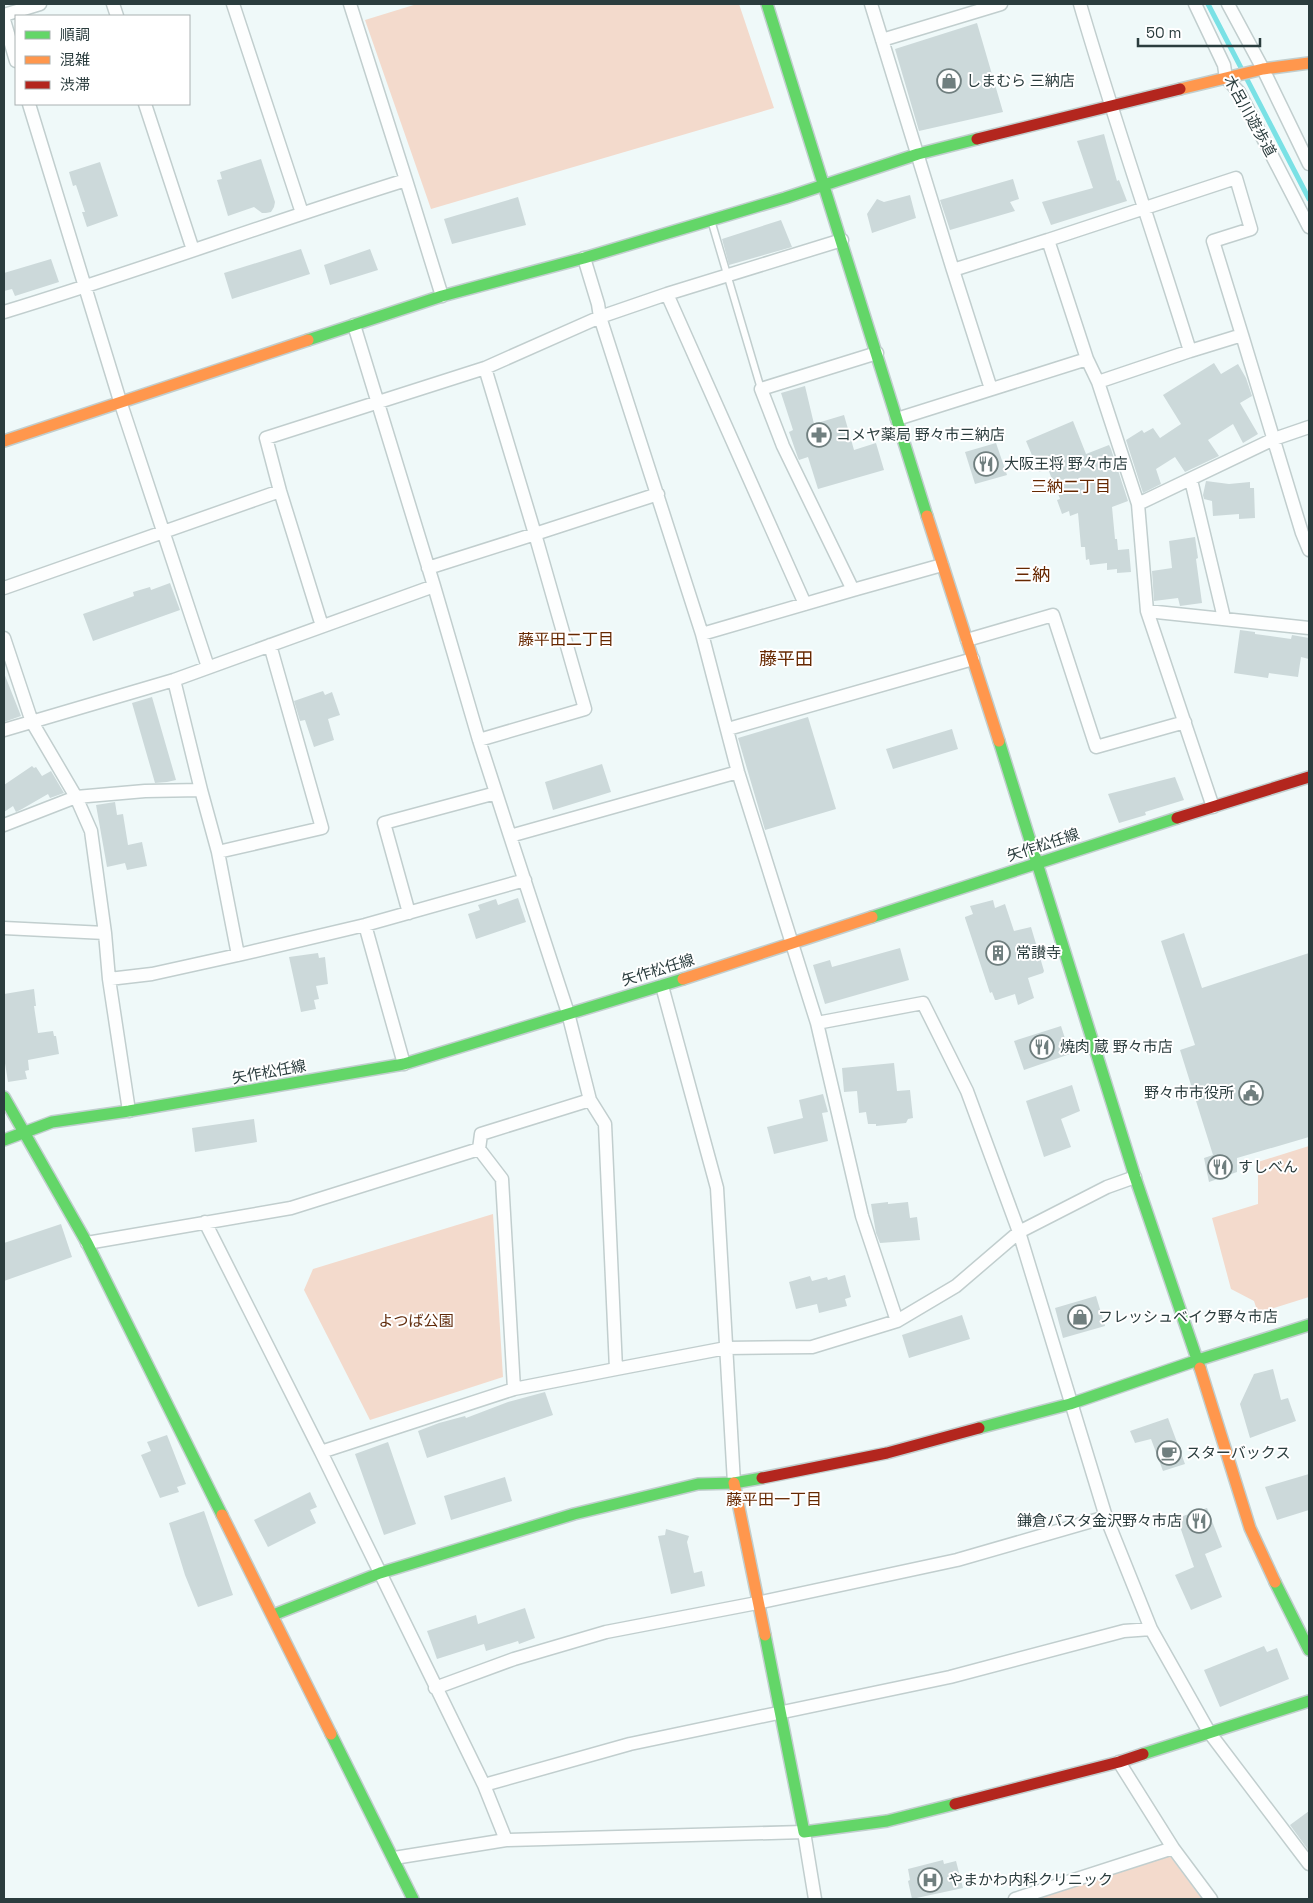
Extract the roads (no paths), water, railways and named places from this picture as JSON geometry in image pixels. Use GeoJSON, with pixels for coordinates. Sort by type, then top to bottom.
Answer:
{"type":"FeatureCollection","features":[{"type":"Feature","properties":{"kind":"street"},"geometry":{"type":"LineString","coordinates":[[4,15],[40,4]]}},
{"type":"Feature","properties":{"kind":"street"},"geometry":{"type":"LineString","coordinates":[[233,4],[302,213]]}},
{"type":"Feature","properties":{"kind":"street"},"geometry":{"type":"LineString","coordinates":[[350,4],[442,296]]}},
{"type":"Feature","properties":{"kind":"street"},"geometry":{"type":"LineString","coordinates":[[767,4],[878,353],[942,565],[1038,862],[1135,1177],[1198,1360],[1250,1528],[1285,1604],[1309,1650]]}},
{"type":"Feature","properties":{"kind":"street"},"geometry":{"type":"LineString","coordinates":[[871,4],[991,389]]}},
{"type":"Feature","properties":{"kind":"street"},"geometry":{"type":"LineString","coordinates":[[882,40],[980,7],[1001,4]]}},
{"type":"Feature","properties":{"kind":"street"},"geometry":{"type":"LineString","coordinates":[[1080,4],[1110,107],[1145,207],[1190,351]]}},
{"type":"Feature","properties":{"kind":"street","name":"木呂川遊歩道"},"geometry":{"type":"LineString","coordinates":[[1195,4],[1230,77],[1309,227]]}},
{"type":"Feature","properties":{"kind":"street"},"geometry":{"type":"LineString","coordinates":[[1228,4],[1263,69],[1309,164]]}},
{"type":"Feature","properties":{"kind":"street"},"geometry":{"type":"LineString","coordinates":[[4,20],[15,58]]}},
{"type":"Feature","properties":{"kind":"street"},"geometry":{"type":"LineString","coordinates":[[4,441],[120,401],[442,296],[584,258],[824,185],[918,154],[1263,69],[1309,63]]}},
{"type":"Feature","properties":{"kind":"street"},"geometry":{"type":"LineString","coordinates":[[29,105],[120,401],[208,667]]}},
{"type":"Feature","properties":{"kind":"street"},"geometry":{"type":"LineString","coordinates":[[145,105],[194,250]]}},
{"type":"Feature","properties":{"kind":"street"},"geometry":{"type":"LineString","coordinates":[[953,270],[1236,178],[1251,229],[1213,241],[1302,533],[1309,550]]}},
{"type":"Feature","properties":{"kind":"street"},"geometry":{"type":"LineString","coordinates":[[4,312],[85,287],[302,213],[406,180]]}},
{"type":"Feature","properties":{"kind":"street"},"geometry":{"type":"LineString","coordinates":[[322,626],[280,491],[266,438],[485,368],[600,318],[667,294],[842,240]]}},
{"type":"Feature","properties":{"kind":"street"},"geometry":{"type":"LineString","coordinates":[[1048,240],[1087,359],[1098,382],[1138,504],[1147,611],[1213,807]]}},
{"type":"Feature","properties":{"kind":"street"},"geometry":{"type":"LineString","coordinates":[[584,258],[598,304],[600,318],[702,634],[738,772],[817,1023],[862,1216],[897,1321]]}},
{"type":"Feature","properties":{"kind":"street"},"geometry":{"type":"LineString","coordinates":[[667,294],[805,604]]}},
{"type":"Feature","properties":{"kind":"street"},"geometry":{"type":"LineString","coordinates":[[354,325],[479,740],[568,1013],[590,1100],[605,1124],[616,1369]]}},
{"type":"Feature","properties":{"kind":"street"},"geometry":{"type":"LineString","coordinates":[[1098,382],[1242,335]]}},
{"type":"Feature","properties":{"kind":"street"},"geometry":{"type":"LineString","coordinates":[[853,590],[783,446],[761,389],[878,353]]}},
{"type":"Feature","properties":{"kind":"street"},"geometry":{"type":"LineString","coordinates":[[897,419],[1087,359]]}},
{"type":"Feature","properties":{"kind":"street"},"geometry":{"type":"LineString","coordinates":[[479,740],[585,709],[485,368]]}},
{"type":"Feature","properties":{"kind":"street"},"geometry":{"type":"LineString","coordinates":[[1138,504],[1274,439],[1309,428]]}},
{"type":"Feature","properties":{"kind":"street"},"geometry":{"type":"LineString","coordinates":[[1190,480],[1224,618]]}},
{"type":"Feature","properties":{"kind":"street"},"geometry":{"type":"LineString","coordinates":[[4,588],[280,491]]}},
{"type":"Feature","properties":{"kind":"street"},"geometry":{"type":"LineString","coordinates":[[428,568],[658,494]]}},
{"type":"Feature","properties":{"kind":"street"},"geometry":{"type":"LineString","coordinates":[[702,634],[942,565]]}},
{"type":"Feature","properties":{"kind":"street"},"geometry":{"type":"LineString","coordinates":[[4,730],[174,680],[434,586]]}},
{"type":"Feature","properties":{"kind":"street"},"geometry":{"type":"LineString","coordinates":[[1147,611],[1309,628]]}},
{"type":"Feature","properties":{"kind":"street"},"geometry":{"type":"LineString","coordinates":[[967,640],[1053,615],[1096,747],[1185,722]]}},
{"type":"Feature","properties":{"kind":"street"},"geometry":{"type":"LineString","coordinates":[[4,638],[32,722],[76,797],[91,831],[105,933],[109,979],[129,1111]]}},
{"type":"Feature","properties":{"kind":"street"},"geometry":{"type":"LineString","coordinates":[[218,852],[322,828],[270,645]]}},
{"type":"Feature","properties":{"kind":"street"},"geometry":{"type":"LineString","coordinates":[[728,730],[973,659]]}},
{"type":"Feature","properties":{"kind":"street"},"geometry":{"type":"LineString","coordinates":[[174,680],[218,852],[238,955]]}},
{"type":"Feature","properties":{"kind":"street"},"geometry":{"type":"LineString","coordinates":[[510,836],[738,772]]}},
{"type":"Feature","properties":{"kind":"street","name":"矢作松任線"},"geometry":{"type":"LineString","coordinates":[[4,1140],[52,1122],[129,1111],[404,1064],[662,986],[1038,862],[1309,777]]}},
{"type":"Feature","properties":{"kind":"street"},"geometry":{"type":"LineString","coordinates":[[4,825],[76,797],[201,790]]}},
{"type":"Feature","properties":{"kind":"street"},"geometry":{"type":"LineString","coordinates":[[409,912],[384,822],[496,793]]}},
{"type":"Feature","properties":{"kind":"street"},"geometry":{"type":"LineString","coordinates":[[109,979],[152,974],[365,925],[525,880]]}},
{"type":"Feature","properties":{"kind":"street"},"geometry":{"type":"LineString","coordinates":[[365,925],[404,1064]]}},
{"type":"Feature","properties":{"kind":"street"},"geometry":{"type":"LineString","coordinates":[[4,928],[105,933]]}},
{"type":"Feature","properties":{"kind":"street"},"geometry":{"type":"LineString","coordinates":[[662,986],[717,1188],[734,1483],[804,1832],[815,1899]]}},
{"type":"Feature","properties":{"kind":"street"},"geometry":{"type":"LineString","coordinates":[[817,1023],[923,1003],[967,1092],[1019,1232],[1106,1517],[1151,1629],[1209,1732],[1309,1864]]}},
{"type":"Feature","properties":{"kind":"street"},"geometry":{"type":"LineString","coordinates":[[4,1097],[87,1243],[413,1899]]}},
{"type":"Feature","properties":{"kind":"street"},"geometry":{"type":"LineString","coordinates":[[514,1389],[502,1179],[479,1149],[481,1134],[590,1100]]}},
{"type":"Feature","properties":{"kind":"street"},"geometry":{"type":"LineString","coordinates":[[87,1243],[291,1208],[479,1149]]}},
{"type":"Feature","properties":{"kind":"street"},"geometry":{"type":"LineString","coordinates":[[321,1452],[514,1389],[726,1348],[812,1347],[897,1321],[956,1286],[1019,1232],[1107,1187],[1135,1177]]}},
{"type":"Feature","properties":{"kind":"street"},"geometry":{"type":"LineString","coordinates":[[205,1222],[321,1452],[484,1785],[506,1840]]}},
{"type":"Feature","properties":{"kind":"street"},"geometry":{"type":"LineString","coordinates":[[273,1615],[380,1574],[574,1514],[698,1484],[734,1483],[887,1452],[1070,1404],[1198,1360],[1309,1325]]}},
{"type":"Feature","properties":{"kind":"street"},"geometry":{"type":"LineString","coordinates":[[435,1688],[514,1658],[606,1632],[757,1603],[957,1560],[1106,1517]]}},
{"type":"Feature","properties":{"kind":"street"},"geometry":{"type":"LineString","coordinates":[[484,1785],[630,1744],[950,1677],[1124,1631],[1151,1629]]}},
{"type":"Feature","properties":{"kind":"street"},"geometry":{"type":"LineString","coordinates":[[394,1858],[506,1840],[804,1832],[887,1821],[1119,1762],[1309,1701]]}},
{"type":"Feature","properties":{"kind":"street"},"geometry":{"type":"LineString","coordinates":[[1119,1762],[1172,1848],[1211,1899]]}},
{"type":"Feature","properties":{"kind":"street"},"geometry":{"type":"LineString","coordinates":[[1014,1899],[1172,1848]]}},
{"type":"Feature","properties":{"kind":"lane"},"geometry":{"type":"LineString","coordinates":[[711,220],[761,389]]}},
{"type":"Feature","properties":{"kind":"waterway"},"geometry":{"type":"LineString","coordinates":[[1208,4],[1309,199]]}},
{"type":"Feature","properties":{"kind":"place","name":"しまむら 三納店"},"geometry":{"type":"Point","coordinates":[949,81]}},
{"type":"Feature","properties":{"kind":"place","name":"コメヤ薬局 野々市三納店"},"geometry":{"type":"Point","coordinates":[819,435]}},
{"type":"Feature","properties":{"kind":"place","name":"大阪王将 野々市店"},"geometry":{"type":"Point","coordinates":[986,464]}},
{"type":"Feature","properties":{"kind":"place","name":"常讃寺"},"geometry":{"type":"Point","coordinates":[998,953]}},
{"type":"Feature","properties":{"kind":"place","name":"焼肉 蔵 野々市店"},"geometry":{"type":"Point","coordinates":[1042,1047]}},
{"type":"Feature","properties":{"kind":"place","name":"野々市市役所"},"geometry":{"type":"Point","coordinates":[1251,1093]}},
{"type":"Feature","properties":{"kind":"place","name":"すしべん"},"geometry":{"type":"Point","coordinates":[1220,1167]}},
{"type":"Feature","properties":{"kind":"place","name":"フレッシュベイク野々市店"},"geometry":{"type":"Point","coordinates":[1080,1317]}},
{"type":"Feature","properties":{"kind":"place","name":"スターバックス"},"geometry":{"type":"Point","coordinates":[1169,1453]}},
{"type":"Feature","properties":{"kind":"place","name":"鎌倉パスタ金沢野々市店"},"geometry":{"type":"Point","coordinates":[1199,1521]}},
{"type":"Feature","properties":{"kind":"place","name":"やまかわ内科クリニック"},"geometry":{"type":"Point","coordinates":[930,1880]}},
{"type":"Feature","properties":{"kind":"district","name":"三納二丁目"},"geometry":{"type":"Point","coordinates":[1071,486]}},
{"type":"Feature","properties":{"kind":"district","name":"三納"},"geometry":{"type":"Point","coordinates":[1032,575]}},
{"type":"Feature","properties":{"kind":"district","name":"藤平田二丁目"},"geometry":{"type":"Point","coordinates":[566,639]}},
{"type":"Feature","properties":{"kind":"district","name":"藤平田"},"geometry":{"type":"Point","coordinates":[786,659]}},
{"type":"Feature","properties":{"kind":"district","name":"藤平田一丁目"},"geometry":{"type":"Point","coordinates":[774,1499]}},
{"type":"Feature","properties":{"kind":"park label","name":"よつば公園"},"geometry":{"type":"Point","coordinates":[416,1321]}}]}
